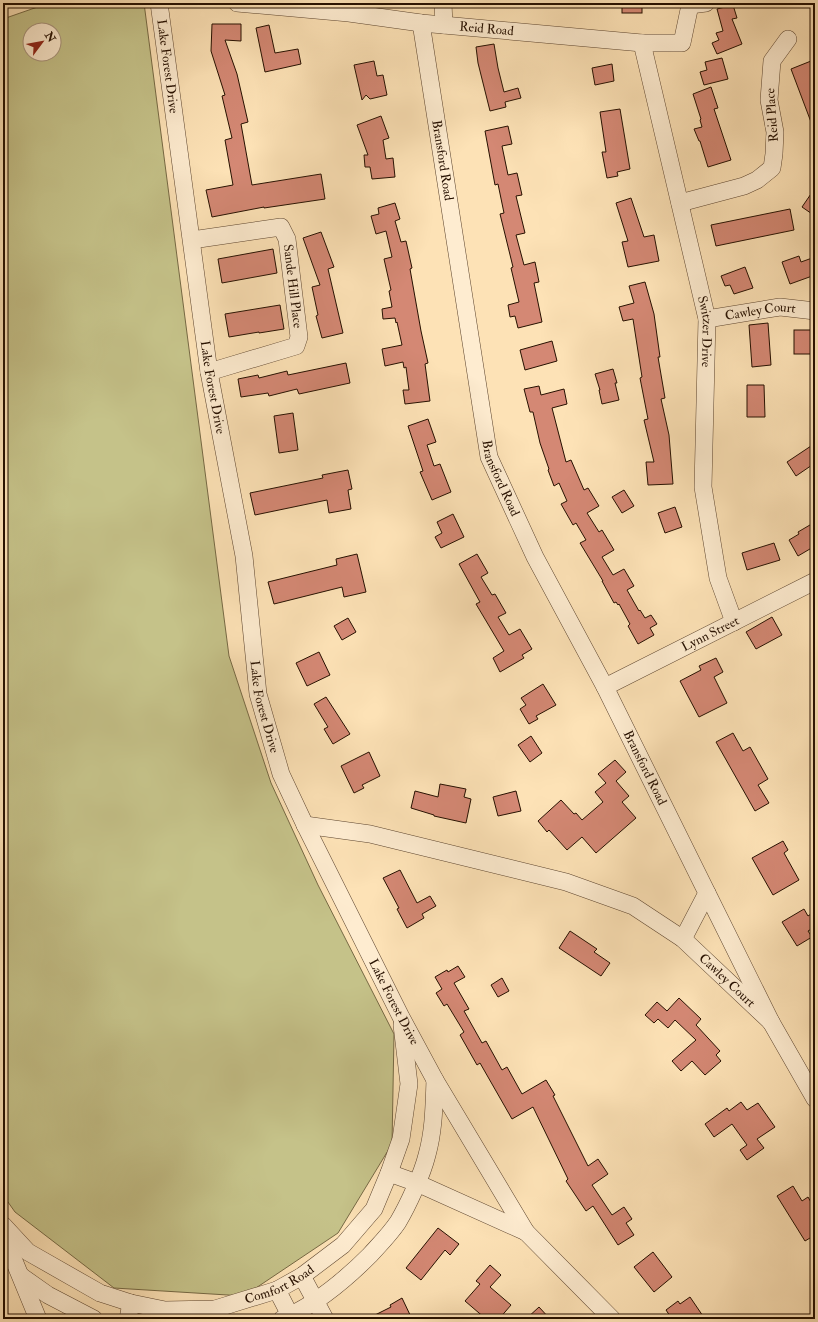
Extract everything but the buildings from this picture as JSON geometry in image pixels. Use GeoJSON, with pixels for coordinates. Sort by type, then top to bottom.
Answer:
{"type":"FeatureCollection","features":[{"type":"Feature","properties":{"kind":"street","name":"Lake Forest Drive"},"geometry":{"type":"LineString","coordinates":[[159,3],[209,372],[244,556],[258,694],[281,774],[401,1017],[435,1080],[526,1232],[612,1319]]}},
{"type":"Feature","properties":{"kind":"street","name":"Reid Road"},"geometry":{"type":"LineString","coordinates":[[237,3],[349,13],[422,23],[642,43],[682,43],[696,4]]}},
{"type":"Feature","properties":{"kind":"street"},"geometry":{"type":"LineString","coordinates":[[443,3],[444,25]]}},
{"type":"Feature","properties":{"kind":"street","name":"Bransford Road"},"geometry":{"type":"LineString","coordinates":[[422,23],[489,457],[535,557],[605,686],[771,1022],[815,1099]]}},
{"type":"Feature","properties":{"kind":"street","name":"Reid Place"},"geometry":{"type":"LineString","coordinates":[[680,203],[744,186],[757,180],[772,168],[775,132],[769,100],[772,61],[788,39]]}},
{"type":"Feature","properties":{"kind":"street","name":"Switzer Drive"},"geometry":{"type":"LineString","coordinates":[[642,43],[706,319],[703,487],[718,578],[734,622]]}},
{"type":"Feature","properties":{"kind":"street","name":"Sande Hill Place"},"geometry":{"type":"LineString","coordinates":[[192,240],[281,227],[287,239],[298,337],[296,346],[209,372]]}},
{"type":"Feature","properties":{"kind":"street","name":"Cawley Court"},"geometry":{"type":"LineString","coordinates":[[706,319],[780,307],[815,311]]}},
{"type":"Feature","properties":{"kind":"street","name":"Lynn Street"},"geometry":{"type":"LineString","coordinates":[[605,686],[815,581]]}},
{"type":"Feature","properties":{"kind":"street"},"geometry":{"type":"LineString","coordinates":[[305,825],[370,834],[566,882],[633,906],[683,939],[707,893]]}},
{"type":"Feature","properties":{"kind":"street","name":"Cawley Court"},"geometry":{"type":"LineString","coordinates":[[683,939],[771,1022]]}},
{"type":"Feature","properties":{"kind":"street","name":"Comfort Road"},"geometry":{"type":"LineString","coordinates":[[3,1225],[28,1252],[129,1311],[215,1309],[277,1290],[302,1276],[343,1245],[374,1209],[401,1139],[409,1084],[401,1017]]}},
{"type":"Feature","properties":{"kind":"street"},"geometry":{"type":"LineString","coordinates":[[277,1290],[288,1318],[316,1301],[355,1270],[384,1241],[398,1222],[417,1182],[427,1156],[433,1125],[435,1080]]}},
{"type":"Feature","properties":{"kind":"street"},"geometry":{"type":"LineString","coordinates":[[389,1173],[417,1182],[526,1232]]}},
{"type":"Feature","properties":{"kind":"street"},"geometry":{"type":"LineString","coordinates":[[3,1234],[38,1319]]}},
{"type":"Feature","properties":{"kind":"street"},"geometry":{"type":"LineString","coordinates":[[21,1276],[48,1295],[94,1319]]}},
{"type":"Feature","properties":{"kind":"street"},"geometry":{"type":"LineString","coordinates":[[302,1276],[325,1319]]}},
{"type":"Feature","properties":{"kind":"shaded area"},"geometry":{"type":"Polygon","coordinates":[[[49,3],[144,3],[229,656],[271,783],[318,885],[394,1034],[392,1144],[338,1233],[244,1296],[114,1288],[15,1212],[3,1195],[3,19],[49,3]]]}}]}
